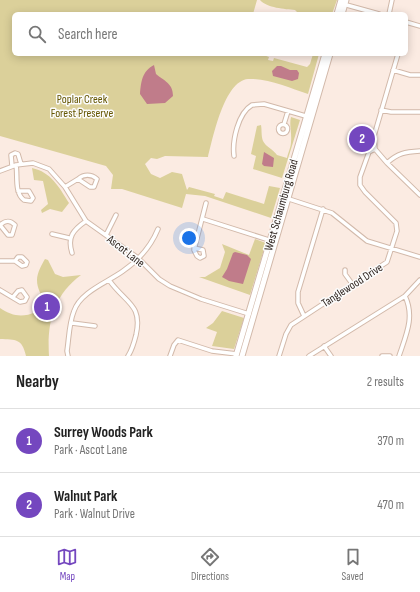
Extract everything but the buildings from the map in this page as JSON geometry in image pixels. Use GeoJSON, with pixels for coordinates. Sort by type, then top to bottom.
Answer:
{"type":"FeatureCollection","features":[{"type":"Feature","properties":{"kind":"main road"},"geometry":{"type":"LineString","coordinates":[[338,12],[343,2]]}},
{"type":"Feature","properties":{"kind":"main road"},"geometry":{"type":"LineString","coordinates":[[342,12],[343,2]]}},
{"type":"Feature","properties":{"kind":"main road","name":"West Schaumburg Road"},"geometry":{"type":"LineString","coordinates":[[309,117],[324,56]]}},
{"type":"Feature","properties":{"kind":"main road","name":"West Schaumburg Road"},"geometry":{"type":"LineString","coordinates":[[240,356],[309,117],[329,56]]}},
{"type":"Feature","properties":{"kind":"street"},"geometry":{"type":"LineString","coordinates":[[389,12],[392,0]]}},
{"type":"Feature","properties":{"kind":"street"},"geometry":{"type":"LineString","coordinates":[[343,2],[373,12]]}},
{"type":"Feature","properties":{"kind":"street"},"geometry":{"type":"LineString","coordinates":[[408,23],[420,26]]}},
{"type":"Feature","properties":{"kind":"street"},"geometry":{"type":"LineString","coordinates":[[397,56],[374,136],[375,148],[387,163],[420,195]]}},
{"type":"Feature","properties":{"kind":"street"},"geometry":{"type":"LineString","coordinates":[[393,70],[410,75],[420,75]]}},
{"type":"Feature","properties":{"kind":"street"},"geometry":{"type":"LineString","coordinates":[[234,156],[234,146],[242,117],[250,104],[261,103],[309,117]]}},
{"type":"Feature","properties":{"kind":"street"},"geometry":{"type":"LineString","coordinates":[[382,110],[391,112],[420,112]]}},
{"type":"Feature","properties":{"kind":"street"},"geometry":{"type":"LineString","coordinates":[[284,124],[288,111]]}},
{"type":"Feature","properties":{"kind":"street","name":"Tanglewood Drive"},"geometry":{"type":"LineString","coordinates":[[280,356],[286,334],[291,325],[387,262],[393,248],[397,231],[396,223],[360,185],[360,177],[369,152],[375,148]]}},
{"type":"Feature","properties":{"kind":"street"},"geometry":{"type":"LineString","coordinates":[[387,163],[396,155],[404,152],[420,151]]}},
{"type":"Feature","properties":{"kind":"street"},"geometry":{"type":"LineString","coordinates":[[12,166],[12,155],[15,153],[18,154],[18,191]]}},
{"type":"Feature","properties":{"kind":"street","name":"Ascot Lane"},"geometry":{"type":"LineString","coordinates":[[18,164],[33,163],[49,169],[65,187],[86,221],[138,258],[159,279],[170,286],[201,299],[251,315]]}},
{"type":"Feature","properties":{"kind":"street"},"geometry":{"type":"LineString","coordinates":[[0,171],[18,164]]}},
{"type":"Feature","properties":{"kind":"street"},"geometry":{"type":"LineString","coordinates":[[65,187],[78,179],[88,175],[97,179],[94,187],[90,187],[78,179]]}},
{"type":"Feature","properties":{"kind":"street"},"geometry":{"type":"LineString","coordinates":[[285,198],[332,213],[367,241],[420,257]]}},
{"type":"Feature","properties":{"kind":"street"},"geometry":{"type":"LineString","coordinates":[[194,248],[203,219],[206,203]]}},
{"type":"Feature","properties":{"kind":"street"},"geometry":{"type":"LineString","coordinates":[[304,316],[298,303],[298,292],[323,209]]}},
{"type":"Feature","properties":{"kind":"street"},"geometry":{"type":"LineString","coordinates":[[106,235],[116,215]]}},
{"type":"Feature","properties":{"kind":"street"},"geometry":{"type":"LineString","coordinates":[[203,219],[273,241]]}},
{"type":"Feature","properties":{"kind":"street"},"geometry":{"type":"LineString","coordinates":[[7,221],[15,225],[12,235],[8,235],[0,225],[7,221]]}},
{"type":"Feature","properties":{"kind":"street"},"geometry":{"type":"LineString","coordinates":[[72,253],[69,238],[74,230],[86,221]]}},
{"type":"Feature","properties":{"kind":"street"},"geometry":{"type":"LineString","coordinates":[[68,356],[67,351],[73,312],[78,304],[98,286],[109,280],[138,258],[153,242],[158,228]]}},
{"type":"Feature","properties":{"kind":"street"},"geometry":{"type":"LineString","coordinates":[[52,234],[69,238]]}},
{"type":"Feature","properties":{"kind":"street"},"geometry":{"type":"LineString","coordinates":[[0,261],[15,262]]}},
{"type":"Feature","properties":{"kind":"street"},"geometry":{"type":"LineString","coordinates":[[345,270],[345,274],[353,285]]}},
{"type":"Feature","properties":{"kind":"street"},"geometry":{"type":"LineString","coordinates":[[109,280],[137,312],[138,324],[133,345],[128,356]]}},
{"type":"Feature","properties":{"kind":"street"},"geometry":{"type":"LineString","coordinates":[[309,356],[405,296],[420,280]]}},
{"type":"Feature","properties":{"kind":"street"},"geometry":{"type":"LineString","coordinates":[[0,290],[13,297]]}},
{"type":"Feature","properties":{"kind":"street"},"geometry":{"type":"LineString","coordinates":[[399,356],[410,321],[410,307],[405,296]]}},
{"type":"Feature","properties":{"kind":"street"},"geometry":{"type":"LineString","coordinates":[[199,304],[201,299]]}},
{"type":"Feature","properties":{"kind":"street"},"geometry":{"type":"LineString","coordinates":[[72,323],[95,326]]}},
{"type":"Feature","properties":{"kind":"street"},"geometry":{"type":"LineString","coordinates":[[170,356],[174,345],[178,340],[212,351],[240,356]]}},
{"type":"Feature","properties":{"kind":"street"},"geometry":{"type":"LineString","coordinates":[[324,346],[331,356]]}},
{"type":"Feature","properties":{"kind":"street"},"geometry":{"type":"LineString","coordinates":[[210,356],[212,351]]}},
{"type":"Feature","properties":{"kind":"street"},"geometry":{"type":"LineString","coordinates":[[382,356],[390,356]]}},
{"type":"Feature","properties":{"kind":"green space","name":"Poplar Creek Forest Preserve"},"geometry":{"type":"Polygon","coordinates":[[[0,0],[257,0],[254,12],[12,12],[12,56],[266,56],[269,57],[268,60],[273,61],[274,58],[307,67],[310,64],[312,56],[318,56],[308,94],[278,84],[256,79],[248,79],[240,82],[232,89],[221,112],[208,157],[165,156],[157,159],[151,158],[145,164],[151,174],[160,178],[172,172],[182,174],[187,190],[189,187],[215,194],[214,196],[223,199],[226,192],[264,204],[269,186],[280,188],[271,218],[205,196],[186,194],[182,208],[122,189],[111,189],[113,175],[106,166],[0,136],[0,0]]]}},
{"type":"Feature","properties":{"kind":"green space"},"geometry":{"type":"Polygon","coordinates":[[[260,0],[337,0],[333,12],[297,12],[295,10],[281,9],[263,3],[260,0]]]}},
{"type":"Feature","properties":{"kind":"green space"},"geometry":{"type":"Polygon","coordinates":[[[291,117],[300,120],[282,178],[253,169],[256,156],[251,154],[257,126],[261,125],[262,139],[266,145],[277,155],[287,158],[291,144],[291,117]]]}},
{"type":"Feature","properties":{"kind":"green space"},"geometry":{"type":"Polygon","coordinates":[[[356,128],[371,131],[372,146],[366,151],[352,142],[356,128]]]}},
{"type":"Feature","properties":{"kind":"green space"},"geometry":{"type":"Polygon","coordinates":[[[32,168],[44,173],[54,181],[62,191],[69,203],[62,212],[50,209],[42,213],[41,210],[48,204],[43,181],[34,180],[32,168]]]}},
{"type":"Feature","properties":{"kind":"green space"},"geometry":{"type":"Polygon","coordinates":[[[255,239],[266,243],[250,295],[199,277],[205,277],[220,268],[225,252],[222,244],[249,255],[255,239]]]}},
{"type":"Feature","properties":{"kind":"green space"},"geometry":{"type":"Polygon","coordinates":[[[45,259],[48,260],[55,274],[63,277],[81,275],[64,292],[54,311],[49,332],[49,356],[26,356],[18,341],[0,339],[0,308],[17,315],[26,315],[36,312],[42,299],[37,285],[37,277],[45,259]]]}},
{"type":"Feature","properties":{"kind":"green space"},"geometry":{"type":"Polygon","coordinates":[[[222,311],[244,318],[234,349],[212,346],[217,332],[206,328],[213,323],[222,311]]]}},
{"type":"Feature","properties":{"kind":"shaded area"},"geometry":{"type":"Polygon","coordinates":[[[154,65],[156,74],[170,85],[173,96],[165,103],[147,104],[140,94],[141,85],[147,70],[154,65]]]}},
{"type":"Feature","properties":{"kind":"shaded area"},"geometry":{"type":"Polygon","coordinates":[[[277,66],[290,70],[297,70],[299,73],[298,79],[292,81],[273,76],[272,71],[277,66]]]}},
{"type":"Feature","properties":{"kind":"shaded area"},"geometry":{"type":"Polygon","coordinates":[[[264,152],[274,158],[273,167],[264,166],[262,164],[264,152]]]}},
{"type":"Feature","properties":{"kind":"shaded area"},"geometry":{"type":"Polygon","coordinates":[[[235,252],[247,255],[251,259],[243,284],[229,281],[222,277],[227,269],[233,253],[235,252]]]}},
{"type":"Feature","properties":{"kind":"place","name":"Walnut Park"},"geometry":{"type":"Point","coordinates":[362,139]}},
{"type":"Feature","properties":{"kind":"place","name":"Surrey Woods Park"},"geometry":{"type":"Point","coordinates":[47,307]}}]}
